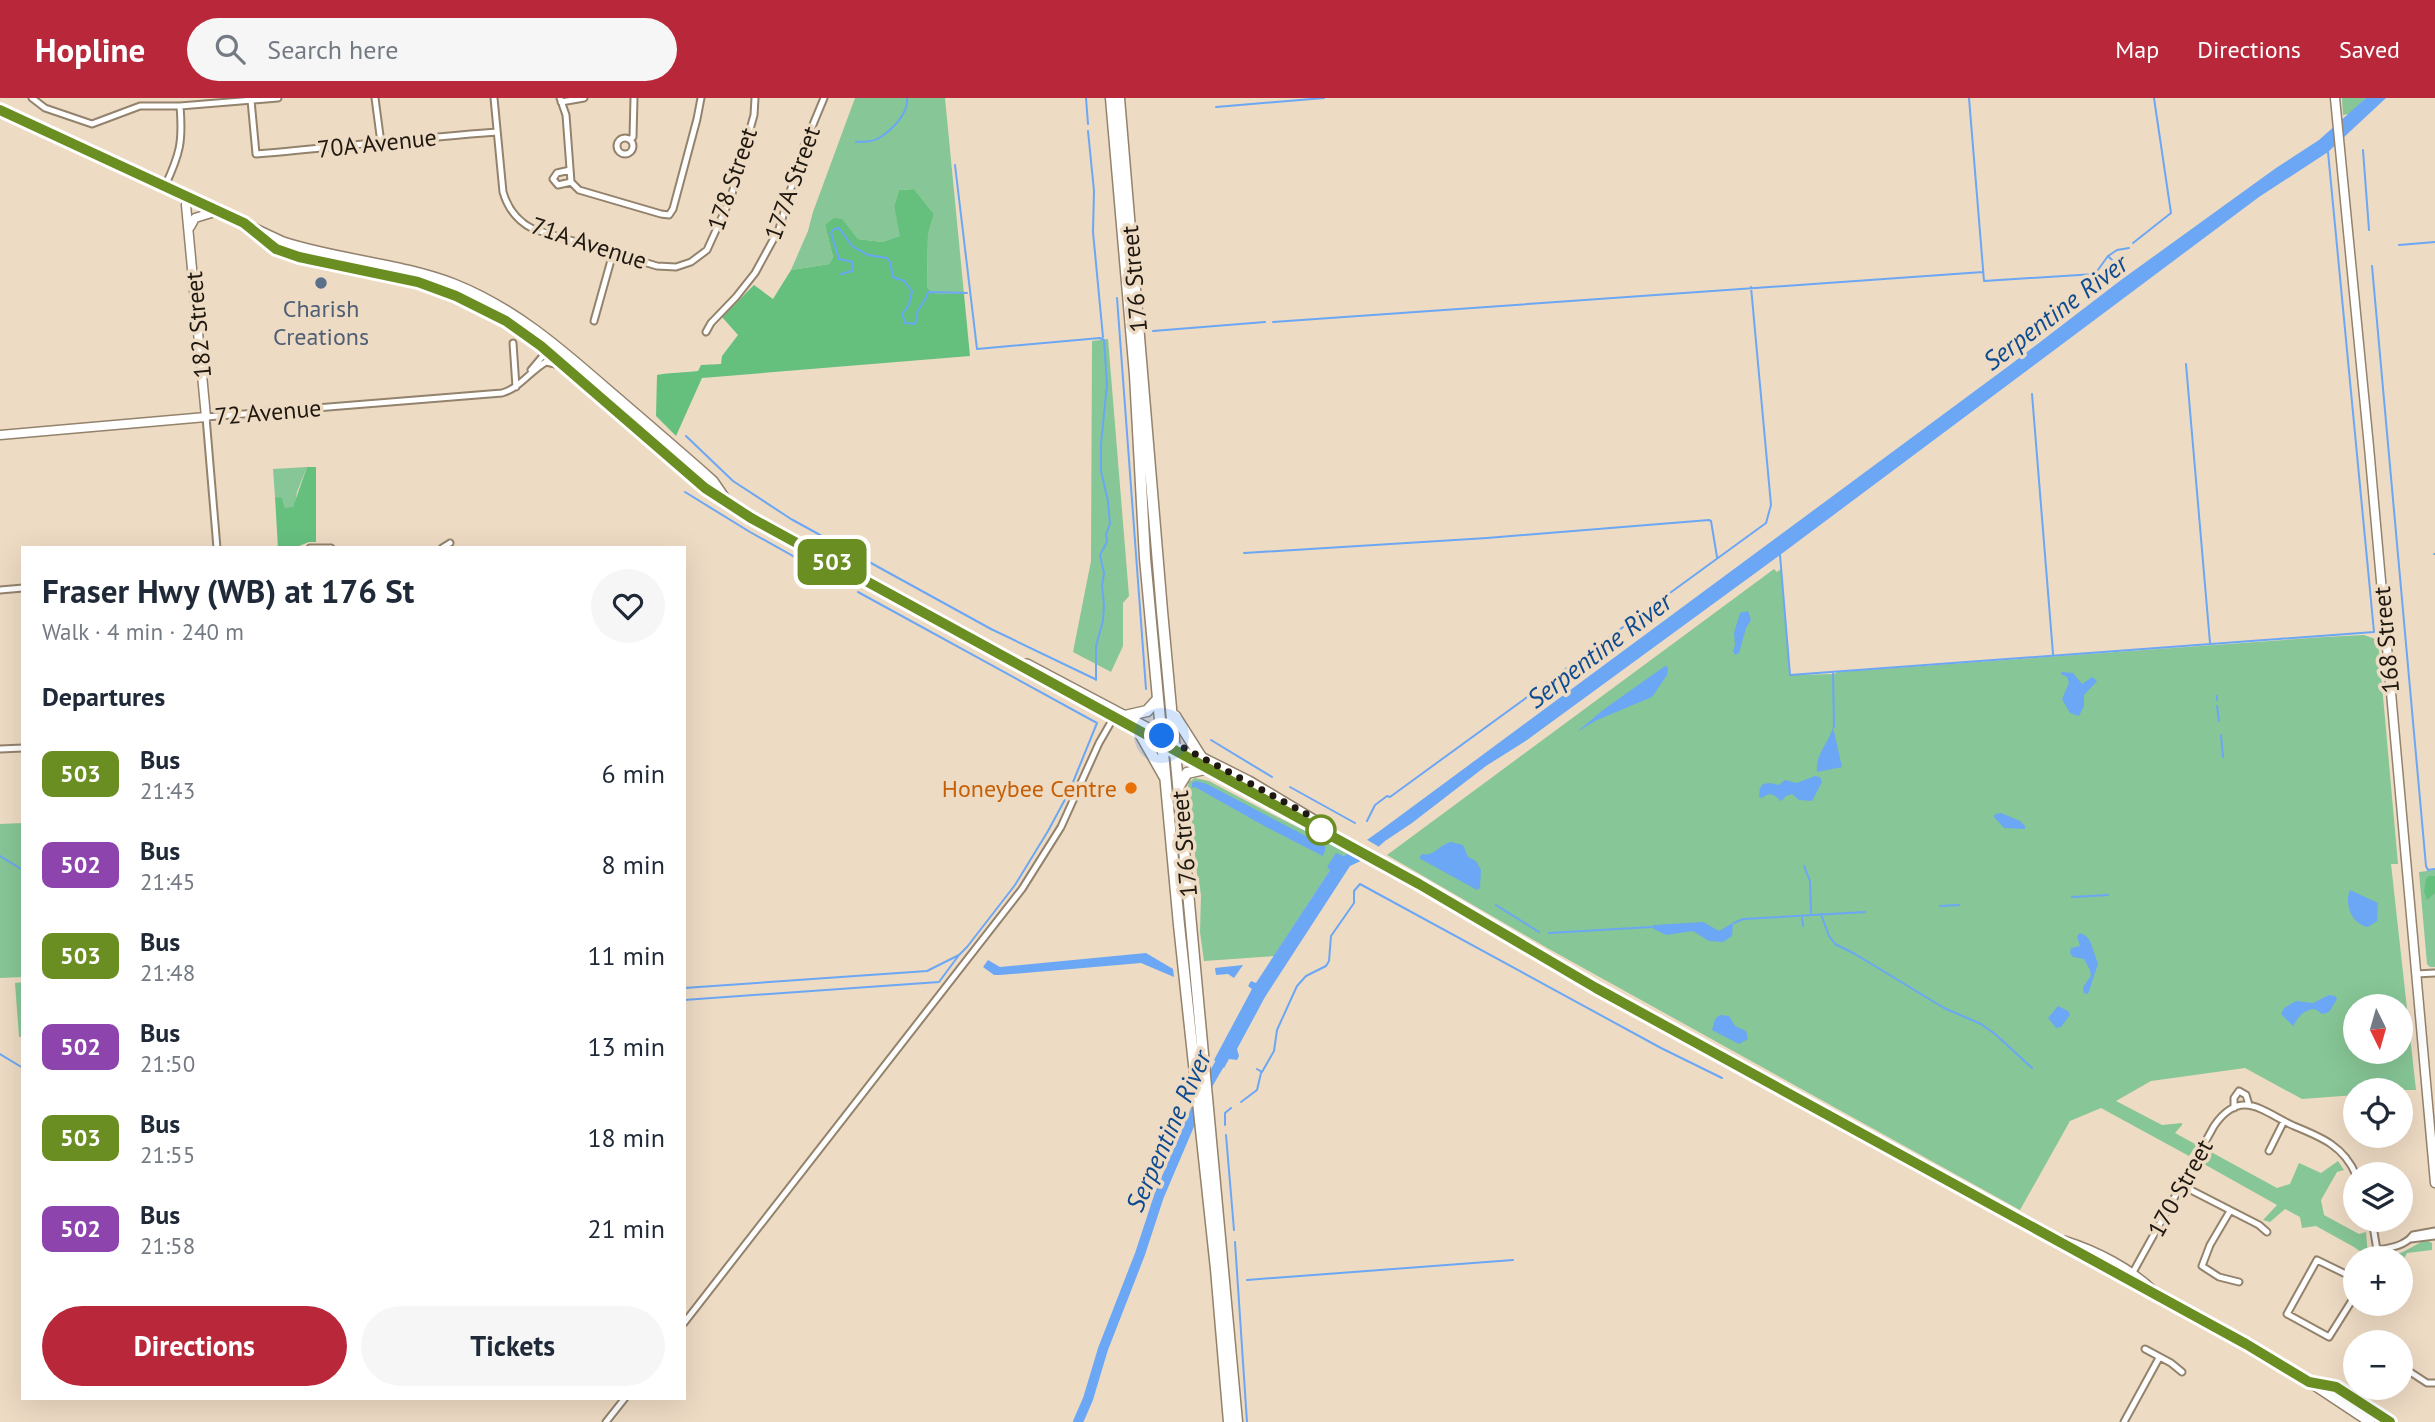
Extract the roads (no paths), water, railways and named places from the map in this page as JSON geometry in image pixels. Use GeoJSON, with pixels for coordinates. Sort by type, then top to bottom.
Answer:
{"type":"FeatureCollection","features":[{"type":"Feature","properties":{"kind":"highway","name":"176 Street"},"geometry":{"type":"LineString","coordinates":[[1111,98],[1135,375],[1145,558],[1229,1422]]}},
{"type":"Feature","properties":{"kind":"highway","name":"176 Street"},"geometry":{"type":"LineString","coordinates":[[1119,98],[1237,1422]]}},
{"type":"Feature","properties":{"kind":"highway"},"geometry":{"type":"LineString","coordinates":[[1125,716],[1147,711],[1158,699]]}},
{"type":"Feature","properties":{"kind":"highway"},"geometry":{"type":"LineString","coordinates":[[1172,711],[1201,757]]}},
{"type":"Feature","properties":{"kind":"highway"},"geometry":{"type":"LineString","coordinates":[[1138,730],[1166,781]]}},
{"type":"Feature","properties":{"kind":"highway"},"geometry":{"type":"LineString","coordinates":[[1179,786],[1187,773],[1209,768]]}},
{"type":"Feature","properties":{"kind":"main road","name":"168 Street"},"geometry":{"type":"LineString","coordinates":[[2335,98],[2435,1181]]}},
{"type":"Feature","properties":{"kind":"main road"},"geometry":{"type":"LineString","coordinates":[[0,110],[299,247],[415,272],[452,284],[498,304],[521,318],[550,347],[713,481],[735,508]]}},
{"type":"Feature","properties":{"kind":"main road","name":"182 Street"},"geometry":{"type":"LineString","coordinates":[[186,205],[206,417]]}},
{"type":"Feature","properties":{"kind":"main road"},"geometry":{"type":"LineString","coordinates":[[190,227],[195,218],[218,211]]}},
{"type":"Feature","properties":{"kind":"main road"},"geometry":{"type":"LineString","coordinates":[[550,347],[564,367],[705,488],[735,508],[966,636],[1125,716],[1209,768],[1376,860],[1575,976],[2246,1344],[2370,1422]]}},
{"type":"Feature","properties":{"kind":"main road","name":"72 Avenue"},"geometry":{"type":"LineString","coordinates":[[0,435],[206,417]]}},
{"type":"Feature","properties":{"kind":"main road"},"geometry":{"type":"LineString","coordinates":[[1045,676],[1138,730],[1162,739]]}},
{"type":"Feature","properties":{"kind":"main road"},"geometry":{"type":"LineString","coordinates":[[1045,676],[1162,739]]}},
{"type":"Feature","properties":{"kind":"main road"},"geometry":{"type":"LineString","coordinates":[[1175,747],[1201,757],[1305,813],[1351,847]]}},
{"type":"Feature","properties":{"kind":"main road"},"geometry":{"type":"LineString","coordinates":[[2043,1234],[2082,1247],[2132,1274],[2163,1300]]}},
{"type":"Feature","properties":{"kind":"main road"},"geometry":{"type":"LineString","coordinates":[[2083,1257],[2088,1255],[2109,1262]]}},
{"type":"Feature","properties":{"kind":"main road"},"geometry":{"type":"LineString","coordinates":[[2309,1382],[2336,1387],[2390,1422]]}},
{"type":"Feature","properties":{"kind":"street"},"geometry":{"type":"LineString","coordinates":[[32,98],[45,108],[92,124],[140,106],[180,106],[278,98]]}},
{"type":"Feature","properties":{"kind":"street"},"geometry":{"type":"LineString","coordinates":[[375,98],[381,143]]}},
{"type":"Feature","properties":{"kind":"street","name":"71A Avenue"},"geometry":{"type":"LineString","coordinates":[[494,98],[502,182],[508,205],[524,225],[668,267],[683,265],[700,256]]}},
{"type":"Feature","properties":{"kind":"street"},"geometry":{"type":"LineString","coordinates":[[584,98],[561,100],[566,115],[571,182],[579,190],[669,215],[673,209],[701,98]]}},
{"type":"Feature","properties":{"kind":"street"},"geometry":{"type":"LineString","coordinates":[[630,140],[633,137],[634,98]]}},
{"type":"Feature","properties":{"kind":"street","name":"178 Street"},"geometry":{"type":"LineString","coordinates":[[700,256],[711,242],[731,197],[754,115],[755,98]]}},
{"type":"Feature","properties":{"kind":"street","name":"177A Street"},"geometry":{"type":"LineString","coordinates":[[706,332],[755,273],[779,229],[802,150],[824,98]]}},
{"type":"Feature","properties":{"kind":"street","name":"70A Avenue"},"geometry":{"type":"LineString","coordinates":[[251,100],[256,154],[497,132]]}},
{"type":"Feature","properties":{"kind":"street"},"geometry":{"type":"LineString","coordinates":[[165,186],[181,147],[180,106]]}},
{"type":"Feature","properties":{"kind":"street"},"geometry":{"type":"LineString","coordinates":[[570,170],[557,173],[553,179],[558,185],[571,182]]}},
{"type":"Feature","properties":{"kind":"street"},"geometry":{"type":"LineString","coordinates":[[594,321],[613,253]]}},
{"type":"Feature","properties":{"kind":"street"},"geometry":{"type":"LineString","coordinates":[[513,343],[516,387]]}},
{"type":"Feature","properties":{"kind":"street"},"geometry":{"type":"LineString","coordinates":[[516,387],[550,347]]}},
{"type":"Feature","properties":{"kind":"street"},"geometry":{"type":"LineString","coordinates":[[530,373],[546,362],[564,367]]}},
{"type":"Feature","properties":{"kind":"street","name":"72 Avenue"},"geometry":{"type":"LineString","coordinates":[[206,417],[502,393],[516,387]]}},
{"type":"Feature","properties":{"kind":"street","name":"182 Street"},"geometry":{"type":"LineString","coordinates":[[206,417],[218,546]]}},
{"type":"Feature","properties":{"kind":"street"},"geometry":{"type":"LineString","coordinates":[[446,546],[450,544]]}},
{"type":"Feature","properties":{"kind":"street"},"geometry":{"type":"LineString","coordinates":[[0,590],[21,588]]}},
{"type":"Feature","properties":{"kind":"street"},"geometry":{"type":"LineString","coordinates":[[686,1320],[1022,890],[1065,819],[1099,743],[1114,717]]}},
{"type":"Feature","properties":{"kind":"street"},"geometry":{"type":"LineString","coordinates":[[0,749],[21,748]]}},
{"type":"Feature","properties":{"kind":"street"},"geometry":{"type":"LineString","coordinates":[[2416,974],[2435,973]]}},
{"type":"Feature","properties":{"kind":"street"},"geometry":{"type":"LineString","coordinates":[[2249,1105],[2246,1095],[2239,1091],[2234,1098],[2234,1108],[2249,1105],[2263,1108],[2331,1143],[2350,1162]]}},
{"type":"Feature","properties":{"kind":"street","name":"170 Street"},"geometry":{"type":"LineString","coordinates":[[2132,1274],[2214,1126],[2223,1115],[2234,1108]]}},
{"type":"Feature","properties":{"kind":"street"},"geometry":{"type":"LineString","coordinates":[[2269,1151],[2284,1121]]}},
{"type":"Feature","properties":{"kind":"street"},"geometry":{"type":"LineString","coordinates":[[2181,1185],[2259,1225],[2267,1232]]}},
{"type":"Feature","properties":{"kind":"street"},"geometry":{"type":"LineString","coordinates":[[2230,1211],[2210,1245],[2202,1266],[2219,1277],[2239,1282]]}},
{"type":"Feature","properties":{"kind":"street"},"geometry":{"type":"LineString","coordinates":[[2412,1239],[2413,1235],[2435,1231]]}},
{"type":"Feature","properties":{"kind":"street"},"geometry":{"type":"LineString","coordinates":[[2397,1246],[2412,1239],[2435,1236]]}},
{"type":"Feature","properties":{"kind":"street"},"geometry":{"type":"LineString","coordinates":[[2343,1273],[2317,1260],[2294,1297],[2287,1314],[2329,1337],[2343,1315]]}},
{"type":"Feature","properties":{"kind":"street"},"geometry":{"type":"LineString","coordinates":[[2145,1349],[2182,1372]]}},
{"type":"Feature","properties":{"kind":"street"},"geometry":{"type":"LineString","coordinates":[[2126,1421],[2159,1358]]}},
{"type":"Feature","properties":{"kind":"street"},"geometry":{"type":"LineString","coordinates":[[2413,1374],[2427,1383],[2435,1383]]}},
{"type":"Feature","properties":{"kind":"street"},"geometry":{"type":"LineString","coordinates":[[606,1422],[623,1400]]}},
{"type":"Feature","properties":{"kind":"water"},"geometry":{"type":"Polygon","coordinates":[[[2366,98],[2386,98],[2328,152],[2259,197],[1780,555],[1527,740],[1486,766],[1365,859],[1350,866],[1265,997],[1237,1049],[1237,1060],[1229,1059],[1224,1068],[1214,1060],[1252,989],[1248,986],[1251,981],[1256,983],[1330,870],[1327,867],[1336,853],[1344,856],[1381,830],[2121,280],[2319,140],[2366,98]]]}},
{"type":"Feature","properties":{"kind":"water"},"geometry":{"type":"Polygon","coordinates":[[[1748,611],[1751,620],[1739,653],[1735,655],[1734,633],[1740,613],[1748,611]]]}},
{"type":"Feature","properties":{"kind":"water"},"geometry":{"type":"Polygon","coordinates":[[[1665,666],[1668,667],[1667,675],[1652,697],[1597,720],[1577,732],[1603,710],[1665,666]]]}},
{"type":"Feature","properties":{"kind":"water"},"geometry":{"type":"Polygon","coordinates":[[[2062,672],[2073,673],[2082,684],[2092,677],[2097,681],[2084,695],[2084,706],[2079,716],[2070,713],[2062,699],[2069,683],[2062,672]]]}},
{"type":"Feature","properties":{"kind":"water"},"geometry":{"type":"Polygon","coordinates":[[[1833,727],[1842,767],[1817,772],[1820,754],[1833,727]]]}},
{"type":"Feature","properties":{"kind":"water"},"geometry":{"type":"Polygon","coordinates":[[[1815,776],[1820,777],[1822,782],[1812,801],[1799,800],[1792,794],[1781,801],[1772,795],[1759,797],[1763,784],[1779,785],[1785,780],[1797,783],[1815,776]]]}},
{"type":"Feature","properties":{"kind":"water"},"geometry":{"type":"Polygon","coordinates":[[[1196,781],[1207,784],[1321,844],[1326,847],[1323,856],[1195,787],[1192,788],[1192,783],[1196,781]]]}},
{"type":"Feature","properties":{"kind":"water"},"geometry":{"type":"Polygon","coordinates":[[[2001,813],[2020,821],[2025,829],[2004,828],[1994,817],[1995,814],[2001,813]]]}},
{"type":"Feature","properties":{"kind":"water"},"geometry":{"type":"Polygon","coordinates":[[[1451,842],[1463,845],[1468,857],[1476,861],[1481,870],[1480,888],[1477,890],[1419,858],[1422,854],[1430,854],[1451,842]]]}},
{"type":"Feature","properties":{"kind":"water"},"geometry":{"type":"Polygon","coordinates":[[[2350,890],[2378,903],[2377,921],[2368,927],[2358,922],[2351,913],[2348,902],[2350,890]]]}},
{"type":"Feature","properties":{"kind":"water"},"geometry":{"type":"Polygon","coordinates":[[[1703,922],[1719,931],[1733,923],[1732,936],[1723,942],[1709,941],[1693,931],[1666,935],[1652,928],[1653,925],[1703,922]]]}},
{"type":"Feature","properties":{"kind":"water"},"geometry":{"type":"Polygon","coordinates":[[[2080,933],[2090,941],[2098,964],[2088,994],[2084,993],[2083,987],[2091,976],[2090,970],[2084,959],[2073,957],[2070,953],[2071,948],[2080,946],[2077,936],[2080,933]]]}},
{"type":"Feature","properties":{"kind":"water"},"geometry":{"type":"Polygon","coordinates":[[[1146,953],[1173,969],[1174,977],[1141,963],[1000,975],[994,975],[983,967],[988,960],[1000,967],[1146,953]]]}},
{"type":"Feature","properties":{"kind":"water"},"geometry":{"type":"Polygon","coordinates":[[[1243,965],[1234,978],[1228,974],[1216,975],[1215,968],[1243,965]]]}},
{"type":"Feature","properties":{"kind":"water"},"geometry":{"type":"Polygon","coordinates":[[[2329,995],[2337,999],[2329,1012],[2322,1014],[2315,1009],[2304,1012],[2293,1026],[2281,1014],[2284,1008],[2296,1001],[2313,1003],[2329,995]]]}},
{"type":"Feature","properties":{"kind":"water"},"geometry":{"type":"Polygon","coordinates":[[[2058,1006],[2070,1015],[2061,1027],[2056,1028],[2048,1018],[2058,1006]]]}},
{"type":"Feature","properties":{"kind":"water"},"geometry":{"type":"Polygon","coordinates":[[[1720,1015],[1729,1016],[1735,1026],[1746,1031],[1748,1039],[1739,1044],[1712,1030],[1715,1019],[1720,1015]]]}},
{"type":"Feature","properties":{"kind":"waterway"},"geometry":{"type":"LineString","coordinates":[[856,142],[874,140],[889,130],[899,121],[907,98]]}},
{"type":"Feature","properties":{"kind":"waterway"},"geometry":{"type":"LineString","coordinates":[[1086,98],[1088,124]]}},
{"type":"Feature","properties":{"kind":"waterway"},"geometry":{"type":"LineString","coordinates":[[1216,107],[1324,98]]}},
{"type":"Feature","properties":{"kind":"waterway"},"geometry":{"type":"LineString","coordinates":[[1969,98],[1984,281],[2095,274],[2108,256]]}},
{"type":"Feature","properties":{"kind":"waterway"},"geometry":{"type":"LineString","coordinates":[[2133,243],[2171,213],[2154,98]]}},
{"type":"Feature","properties":{"kind":"waterway"},"geometry":{"type":"LineString","coordinates":[[1088,131],[1094,191],[1093,232],[1103,337]]}},
{"type":"Feature","properties":{"kind":"waterway"},"geometry":{"type":"LineString","coordinates":[[2363,150],[2369,230]]}},
{"type":"Feature","properties":{"kind":"waterway"},"geometry":{"type":"LineString","coordinates":[[1780,555],[1790,675],[2374,632],[2328,152]]}},
{"type":"Feature","properties":{"kind":"waterway"},"geometry":{"type":"LineString","coordinates":[[955,165],[977,349],[1100,338],[1104,340],[1107,384],[1101,471],[1110,524],[1106,534],[1107,542],[1100,555],[1104,573],[1104,605],[1096,646],[1096,680]]}},
{"type":"Feature","properties":{"kind":"waterway"},"geometry":{"type":"LineString","coordinates":[[841,274],[852,271],[853,262],[839,259],[831,233],[839,228],[852,246],[868,255],[887,258],[893,277],[904,281],[912,291],[909,305],[902,314],[905,323],[915,324],[918,311],[928,292],[967,293]]}},
{"type":"Feature","properties":{"kind":"waterway"},"geometry":{"type":"LineString","coordinates":[[2399,245],[2435,242]]}},
{"type":"Feature","properties":{"kind":"waterway"},"geometry":{"type":"LineString","coordinates":[[2112,260],[2108,256],[2117,250],[2129,248]]}},
{"type":"Feature","properties":{"kind":"waterway"},"geometry":{"type":"LineString","coordinates":[[2372,266],[2426,866],[2428,870],[2435,869]]}},
{"type":"Feature","properties":{"kind":"waterway"},"geometry":{"type":"LineString","coordinates":[[1273,322],[1983,272]]}},
{"type":"Feature","properties":{"kind":"waterway"},"geometry":{"type":"LineString","coordinates":[[1367,821],[1375,805],[1387,796],[1390,797],[1766,523],[1771,505],[1751,287]]}},
{"type":"Feature","properties":{"kind":"waterway"},"geometry":{"type":"LineString","coordinates":[[1117,298],[1146,689]]}},
{"type":"Feature","properties":{"kind":"waterway"},"geometry":{"type":"LineString","coordinates":[[1153,331],[1265,322]]}},
{"type":"Feature","properties":{"kind":"waterway"},"geometry":{"type":"LineString","coordinates":[[2186,364],[2210,643]]}},
{"type":"Feature","properties":{"kind":"waterway"},"geometry":{"type":"LineString","coordinates":[[2032,394],[2053,654]]}},
{"type":"Feature","properties":{"kind":"waterway"},"geometry":{"type":"LineString","coordinates":[[686,436],[733,481],[791,519],[991,629],[1095,679]]}},
{"type":"Feature","properties":{"kind":"waterway"},"geometry":{"type":"LineString","coordinates":[[685,492],[850,588]]}},
{"type":"Feature","properties":{"kind":"waterway"},"geometry":{"type":"LineString","coordinates":[[1244,553],[1487,538],[1709,520],[1717,557]]}},
{"type":"Feature","properties":{"kind":"waterway"},"geometry":{"type":"LineString","coordinates":[[686,988],[927,971],[959,955],[1015,885],[1069,792],[1097,723],[858,592]]}},
{"type":"Feature","properties":{"kind":"waterway"},"geometry":{"type":"LineString","coordinates":[[1833,672],[1834,727]]}},
{"type":"Feature","properties":{"kind":"waterway"},"geometry":{"type":"LineString","coordinates":[[2217,706],[2219,721]]}},
{"type":"Feature","properties":{"kind":"waterway"},"geometry":{"type":"LineString","coordinates":[[2221,735],[2223,757]]}},
{"type":"Feature","properties":{"kind":"waterway"},"geometry":{"type":"LineString","coordinates":[[1211,740],[1272,777]]}},
{"type":"Feature","properties":{"kind":"waterway"},"geometry":{"type":"LineString","coordinates":[[1290,787],[1355,823]]}},
{"type":"Feature","properties":{"kind":"waterway"},"geometry":{"type":"LineString","coordinates":[[0,856],[21,869]]}},
{"type":"Feature","properties":{"kind":"waterway"},"geometry":{"type":"LineString","coordinates":[[1804,866],[1810,881],[1811,913]]}},
{"type":"Feature","properties":{"kind":"waterway"},"geometry":{"type":"LineString","coordinates":[[1257,1069],[1262,1072],[1274,1051],[1277,1030],[1297,986],[1306,976],[1326,966],[1329,961],[1331,936],[1354,903],[1354,891],[1360,884],[1661,1048],[1722,1078]]}},
{"type":"Feature","properties":{"kind":"waterway"},"geometry":{"type":"LineString","coordinates":[[2072,897],[2108,895]]}},
{"type":"Feature","properties":{"kind":"waterway"},"geometry":{"type":"LineString","coordinates":[[1496,905],[1539,932]]}},
{"type":"Feature","properties":{"kind":"waterway"},"geometry":{"type":"LineString","coordinates":[[1940,906],[1959,905]]}},
{"type":"Feature","properties":{"kind":"waterway"},"geometry":{"type":"LineString","coordinates":[[1734,923],[1743,919],[1865,912]]}},
{"type":"Feature","properties":{"kind":"waterway"},"geometry":{"type":"LineString","coordinates":[[1821,914],[1835,944],[1944,1008],[1981,1024],[2032,1068]]}},
{"type":"Feature","properties":{"kind":"waterway"},"geometry":{"type":"LineString","coordinates":[[1802,917],[1803,926]]}},
{"type":"Feature","properties":{"kind":"waterway"},"geometry":{"type":"LineString","coordinates":[[1549,933],[1651,927]]}},
{"type":"Feature","properties":{"kind":"waterway"},"geometry":{"type":"LineString","coordinates":[[686,1000],[939,982],[959,955]]}},
{"type":"Feature","properties":{"kind":"waterway","name":"Serpentine River"},"geometry":{"type":"LineString","coordinates":[[1205,1089],[1226,1053]]}},
{"type":"Feature","properties":{"kind":"waterway"},"geometry":{"type":"LineString","coordinates":[[0,1054],[21,1067]]}},
{"type":"Feature","properties":{"kind":"waterway"},"geometry":{"type":"LineString","coordinates":[[1241,1102],[1257,1090],[1261,1073]]}},
{"type":"Feature","properties":{"kind":"waterway","name":"Serpentine River"},"geometry":{"type":"LineString","coordinates":[[1078,1422],[1159,1196],[1199,1102]]}},
{"type":"Feature","properties":{"kind":"waterway"},"geometry":{"type":"LineString","coordinates":[[1225,1125],[1225,1113],[1231,1108]]}},
{"type":"Feature","properties":{"kind":"waterway"},"geometry":{"type":"LineString","coordinates":[[1226,1135],[1234,1230]]}},
{"type":"Feature","properties":{"kind":"waterway"},"geometry":{"type":"LineString","coordinates":[[1235,1242],[1247,1422]]}},
{"type":"Feature","properties":{"kind":"waterway"},"geometry":{"type":"LineString","coordinates":[[1247,1280],[1513,1260]]}},
{"type":"Feature","properties":{"kind":"place","name":"Charish Creations"},"geometry":{"type":"Point","coordinates":[321,283]}},
{"type":"Feature","properties":{"kind":"place","name":"Honeybee Centre"},"geometry":{"type":"Point","coordinates":[1131,788]}}]}
